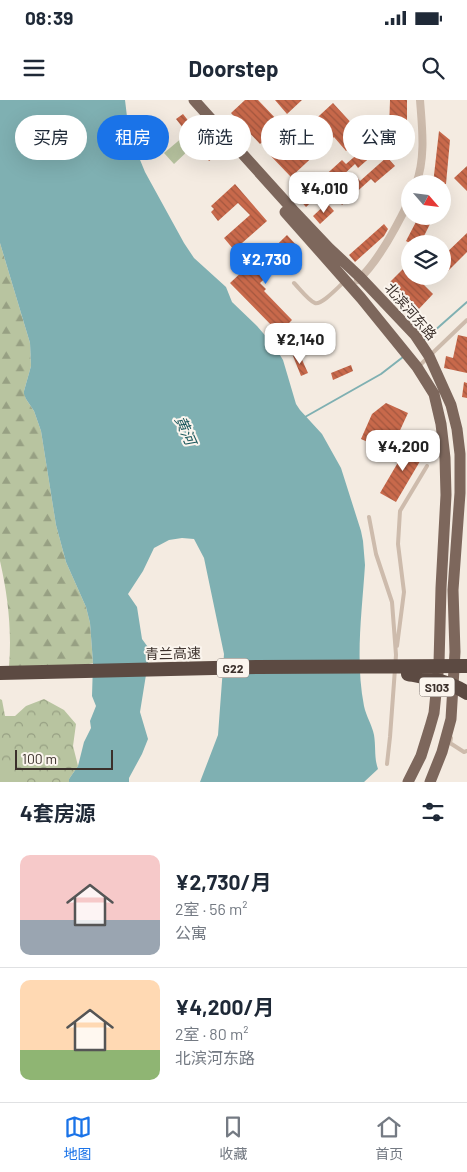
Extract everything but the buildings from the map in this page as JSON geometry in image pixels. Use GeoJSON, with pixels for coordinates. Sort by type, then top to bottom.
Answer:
{"type":"FeatureCollection","features":[{"type":"Feature","properties":{"kind":"highway","name":"青兰高速"},"geometry":{"type":"LineString","coordinates":[[0,673],[257,667],[467,666]]}},
{"type":"Feature","properties":{"kind":"highway","name":"青兰高速"},"geometry":{"type":"LineString","coordinates":[[0,680],[408,674]]}},
{"type":"Feature","properties":{"kind":"highway"},"geometry":{"type":"LineString","coordinates":[[408,674],[467,674]]}},
{"type":"Feature","properties":{"kind":"highway"},"geometry":{"type":"LineString","coordinates":[[408,674],[442,681],[456,686],[467,693]]}},
{"type":"Feature","properties":{"kind":"main road"},"geometry":{"type":"LineString","coordinates":[[186,100],[348,283],[414,363]]}},
{"type":"Feature","properties":{"kind":"main road","name":"北滨河东路"},"geometry":{"type":"LineString","coordinates":[[194,100],[293,210],[415,334],[427,352],[451,405],[464,456],[453,590],[456,652],[451,718],[442,752],[430,782]]}},
{"type":"Feature","properties":{"kind":"main road","name":"S103"},"geometry":{"type":"LineString","coordinates":[[408,782],[421,756],[434,713],[440,663],[441,588],[446,495],[445,458],[441,424],[434,394],[414,363]]}},
{"type":"Feature","properties":{"kind":"street"},"geometry":{"type":"LineString","coordinates":[[418,175],[422,156],[420,100]]}},
{"type":"Feature","properties":{"kind":"street"},"geometry":{"type":"LineString","coordinates":[[348,283],[360,278],[368,270],[401,215]]}},
{"type":"Feature","properties":{"kind":"lane"},"geometry":{"type":"LineString","coordinates":[[294,284],[313,302],[319,303],[348,283]]}},
{"type":"Feature","properties":{"kind":"lane"},"geometry":{"type":"LineString","coordinates":[[414,363],[467,320]]}},
{"type":"Feature","properties":{"kind":"lane"},"geometry":{"type":"LineString","coordinates":[[387,764],[396,655],[404,592],[398,544],[400,510],[427,466]]}},
{"type":"Feature","properties":{"kind":"lane"},"geometry":{"type":"LineString","coordinates":[[369,517],[376,554],[392,602],[396,655]]}},
{"type":"Feature","properties":{"kind":"lane"},"geometry":{"type":"LineString","coordinates":[[451,718],[450,743],[467,752]]}},
{"type":"Feature","properties":{"kind":"green space"},"geometry":{"type":"Polygon","coordinates":[[[179,140],[179,159],[174,164],[169,158],[169,149],[179,140]]]}},
{"type":"Feature","properties":{"kind":"green space"},"geometry":{"type":"Polygon","coordinates":[[[0,243],[30,343],[31,366],[24,391],[41,431],[56,525],[66,562],[86,607],[90,623],[93,663],[72,668],[9,667],[9,614],[0,561],[0,243]]]}},
{"type":"Feature","properties":{"kind":"green space"},"geometry":{"type":"Polygon","coordinates":[[[0,699],[2,700],[5,716],[15,716],[26,706],[44,699],[64,710],[76,724],[73,746],[78,766],[69,782],[0,782],[0,699]]]}},
{"type":"Feature","properties":{"kind":"green space"},"geometry":{"type":"Polygon","coordinates":[[[0,767],[23,782],[0,782],[0,767]]]}},
{"type":"Feature","properties":{"kind":"water","name":"黄河"},"geometry":{"type":"Polygon","coordinates":[[[0,100],[125,100],[127,115],[97,115],[97,160],[140,160],[184,243],[194,258],[226,287],[232,302],[275,347],[283,360],[296,404],[322,434],[341,468],[361,531],[365,565],[360,636],[361,689],[364,706],[374,735],[378,769],[364,782],[200,782],[218,735],[224,654],[204,558],[194,539],[182,538],[169,540],[154,548],[143,571],[128,594],[137,607],[142,639],[150,650],[140,712],[148,739],[142,754],[129,778],[129,782],[69,782],[78,766],[84,742],[91,728],[90,721],[96,706],[92,696],[93,663],[90,623],[86,607],[66,562],[56,525],[41,431],[34,411],[24,394],[31,366],[30,343],[0,243],[0,100]]]}},
{"type":"Feature","properties":{"kind":"waterway"},"geometry":{"type":"LineString","coordinates":[[424,340],[467,302]]}},
{"type":"Feature","properties":{"kind":"waterway"},"geometry":{"type":"LineString","coordinates":[[305,417],[381,374],[403,357]]}}]}
